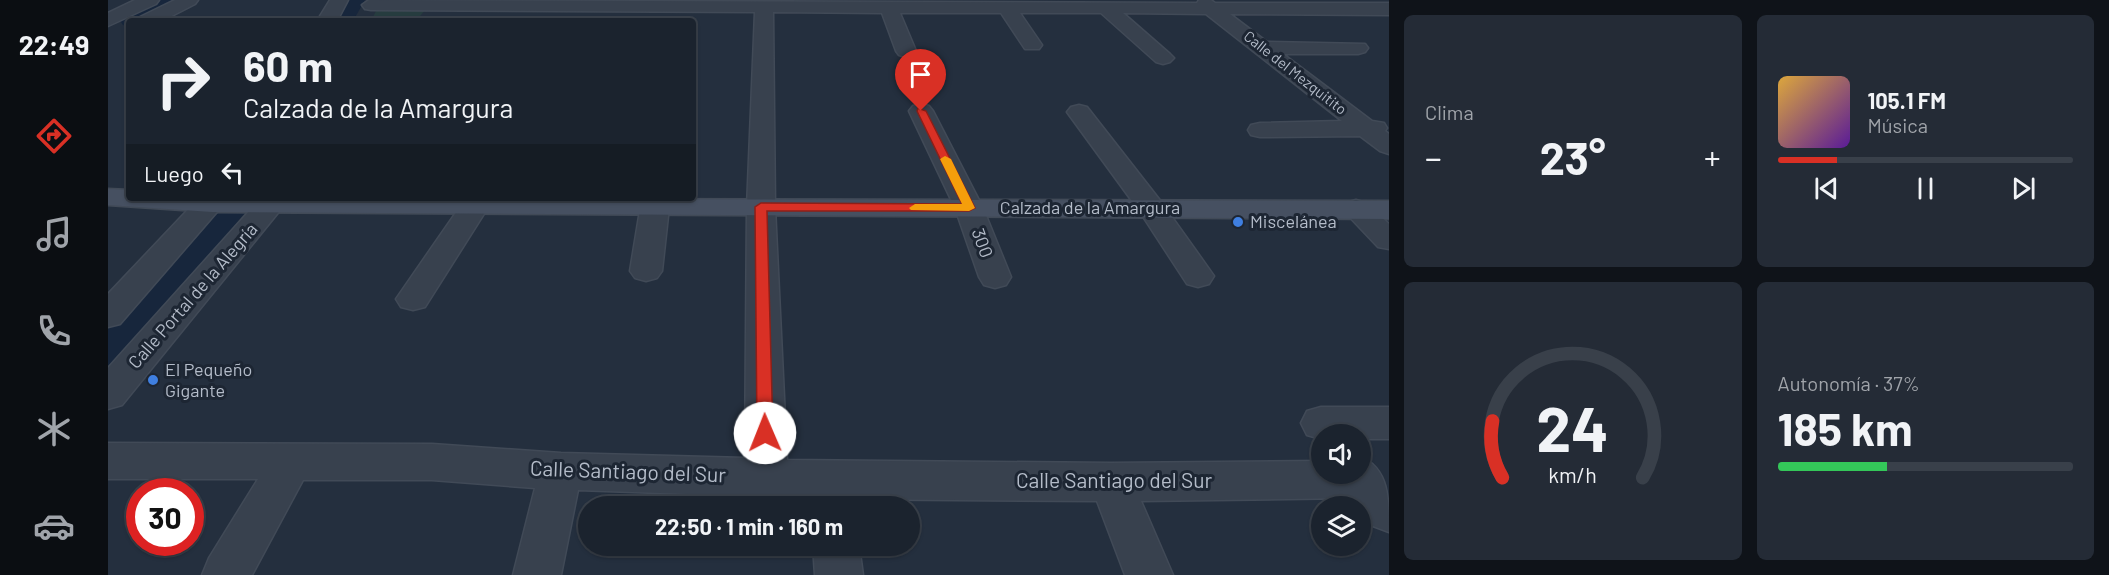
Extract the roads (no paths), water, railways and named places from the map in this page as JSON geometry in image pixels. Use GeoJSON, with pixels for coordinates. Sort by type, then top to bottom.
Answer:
{"type":"FeatureCollection","features":[{"type":"Feature","properties":{"kind":"street"},"geometry":{"type":"LineString","coordinates":[[108,20],[146,8],[189,0]]}},
{"type":"Feature","properties":{"kind":"street"},"geometry":{"type":"LineString","coordinates":[[329,18],[339,0]]}},
{"type":"Feature","properties":{"kind":"street"},"geometry":{"type":"LineString","coordinates":[[369,9],[447,5],[561,13],[601,3],[685,14],[764,7],[898,5],[1106,8],[1206,4],[1380,8]]}},
{"type":"Feature","properties":{"kind":"street"},"geometry":{"type":"LineString","coordinates":[[108,4],[146,8]]}},
{"type":"Feature","properties":{"kind":"street","name":"Calle del Mezquitito"},"geometry":{"type":"LineString","coordinates":[[1206,4],[1263,48],[1378,128],[1389,146]]}},
{"type":"Feature","properties":{"kind":"street"},"geometry":{"type":"LineString","coordinates":[[435,18],[447,5]]}},
{"type":"Feature","properties":{"kind":"street"},"geometry":{"type":"LineString","coordinates":[[898,5],[906,51]]}},
{"type":"Feature","properties":{"kind":"street"},"geometry":{"type":"LineString","coordinates":[[764,7],[761,207],[766,478]]}},
{"type":"Feature","properties":{"kind":"street"},"geometry":{"type":"LineString","coordinates":[[1006,8],[1032,45]]}},
{"type":"Feature","properties":{"kind":"street"},"geometry":{"type":"LineString","coordinates":[[1106,8],[1163,58]]}},
{"type":"Feature","properties":{"kind":"street"},"geometry":{"type":"LineString","coordinates":[[108,40],[126,31]]}},
{"type":"Feature","properties":{"kind":"street"},"geometry":{"type":"LineString","coordinates":[[1263,48],[1358,48]]}},
{"type":"Feature","properties":{"kind":"street","name":"300"},"geometry":{"type":"LineString","coordinates":[[921,111],[969,208],[994,277]]}},
{"type":"Feature","properties":{"kind":"street"},"geometry":{"type":"LineString","coordinates":[[1078,112],[1152,209],[1198,276]]}},
{"type":"Feature","properties":{"kind":"street"},"geometry":{"type":"LineString","coordinates":[[1260,130],[1378,128]]}},
{"type":"Feature","properties":{"kind":"street","name":"Calzada de la Amargura"},"geometry":{"type":"LineString","coordinates":[[110,199],[126,199]]}},
{"type":"Feature","properties":{"kind":"street"},"geometry":{"type":"LineString","coordinates":[[108,315],[213,201]]}},
{"type":"Feature","properties":{"kind":"street","name":"Calle Portal de la Alegría"},"geometry":{"type":"LineString","coordinates":[[108,394],[274,201]]}},
{"type":"Feature","properties":{"kind":"street","name":"Calzada de la Amargura"},"geometry":{"type":"LineString","coordinates":[[376,201],[655,202],[761,207],[1389,210]]}},
{"type":"Feature","properties":{"kind":"street"},"geometry":{"type":"LineString","coordinates":[[413,299],[478,202]]}},
{"type":"Feature","properties":{"kind":"street"},"geometry":{"type":"LineString","coordinates":[[646,271],[655,202]]}},
{"type":"Feature","properties":{"kind":"street"},"geometry":{"type":"LineString","coordinates":[[1356,209],[1389,240]]}},
{"type":"Feature","properties":{"kind":"street"},"geometry":{"type":"LineString","coordinates":[[1371,425],[1389,423]]}},
{"type":"Feature","properties":{"kind":"street","name":"Calle Santiago del Sur"},"geometry":{"type":"LineString","coordinates":[[108,461],[432,462],[561,471],[766,478],[831,493],[1311,477]]}},
{"type":"Feature","properties":{"kind":"street"},"geometry":{"type":"LineString","coordinates":[[226,575],[291,462]]}},
{"type":"Feature","properties":{"kind":"street"},"geometry":{"type":"LineString","coordinates":[[537,575],[561,471]]}},
{"type":"Feature","properties":{"kind":"street"},"geometry":{"type":"LineString","coordinates":[[1111,482],[1149,575]]}},
{"type":"Feature","properties":{"kind":"street"},"geometry":{"type":"LineString","coordinates":[[1368,484],[1389,512]]}},
{"type":"Feature","properties":{"kind":"street"},"geometry":{"type":"LineString","coordinates":[[837,556],[839,575]]}},
{"type":"Feature","properties":{"kind":"waterway"},"geometry":{"type":"LineString","coordinates":[[136,18],[172,0]]}},
{"type":"Feature","properties":{"kind":"waterway"},"geometry":{"type":"LineString","coordinates":[[345,18],[356,0]]}},
{"type":"Feature","properties":{"kind":"waterway"},"geometry":{"type":"LineString","coordinates":[[108,352],[233,208]]}},
{"type":"Feature","properties":{"kind":"place","name":"Miscelánea"},"geometry":{"type":"Point","coordinates":[1238,222]}},
{"type":"Feature","properties":{"kind":"place","name":"El Pequeño Gigante"},"geometry":{"type":"Point","coordinates":[153,380]}}]}
